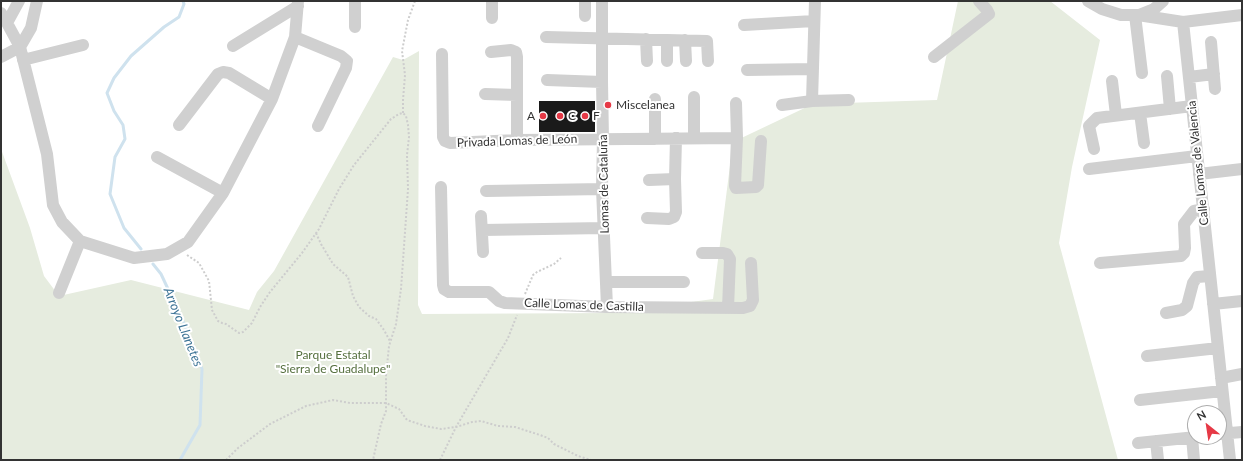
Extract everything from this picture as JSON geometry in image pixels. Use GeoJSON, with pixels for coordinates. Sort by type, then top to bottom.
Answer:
{"type":"FeatureCollection","features":[{"type":"Feature","properties":{"kind":"street"},"geometry":{"type":"LineString","coordinates":[[19,1],[4,18],[20,47],[47,154],[53,205],[62,222],[80,240],[134,258],[167,254],[188,242],[222,193],[272,99],[295,37],[298,3]]}},
{"type":"Feature","properties":{"kind":"street"},"geometry":{"type":"LineString","coordinates":[[1,57],[20,47],[31,28],[37,1]]}},
{"type":"Feature","properties":{"kind":"street"},"geometry":{"type":"LineString","coordinates":[[355,1],[355,27]]}},
{"type":"Feature","properties":{"kind":"street"},"geometry":{"type":"LineString","coordinates":[[492,1],[492,18]]}},
{"type":"Feature","properties":{"kind":"street"},"geometry":{"type":"LineString","coordinates":[[585,1],[585,16]]}},
{"type":"Feature","properties":{"kind":"street","name":"Lomas de Cataluña"},"geometry":{"type":"LineString","coordinates":[[602,1],[602,189],[607,307]]}},
{"type":"Feature","properties":{"kind":"street"},"geometry":{"type":"LineString","coordinates":[[812,101],[815,1]]}},
{"type":"Feature","properties":{"kind":"street"},"geometry":{"type":"LineString","coordinates":[[934,57],[989,14],[979,1]]}},
{"type":"Feature","properties":{"kind":"street"},"geometry":{"type":"LineString","coordinates":[[1088,1],[1102,9],[1121,15],[1137,15],[1183,22],[1242,15]]}},
{"type":"Feature","properties":{"kind":"street"},"geometry":{"type":"LineString","coordinates":[[1137,15],[1154,9],[1163,1]]}},
{"type":"Feature","properties":{"kind":"street"},"geometry":{"type":"LineString","coordinates":[[232,46],[298,3]]}},
{"type":"Feature","properties":{"kind":"street"},"geometry":{"type":"LineString","coordinates":[[1137,15],[1142,73]]}},
{"type":"Feature","properties":{"kind":"street"},"geometry":{"type":"LineString","coordinates":[[744,25],[814,21]]}},
{"type":"Feature","properties":{"kind":"street","name":"Calle Lomas de Valencia"},"geometry":{"type":"LineString","coordinates":[[1183,22],[1204,208],[1222,405]]}},
{"type":"Feature","properties":{"kind":"street"},"geometry":{"type":"LineString","coordinates":[[295,37],[341,56],[347,61],[346,68],[318,126]]}},
{"type":"Feature","properties":{"kind":"street"},"geometry":{"type":"LineString","coordinates":[[546,37],[707,41],[708,61]]}},
{"type":"Feature","properties":{"kind":"street"},"geometry":{"type":"LineString","coordinates":[[646,39],[647,61]]}},
{"type":"Feature","properties":{"kind":"street"},"geometry":{"type":"LineString","coordinates":[[667,40],[667,61]]}},
{"type":"Feature","properties":{"kind":"street"},"geometry":{"type":"LineString","coordinates":[[685,40],[686,61]]}},
{"type":"Feature","properties":{"kind":"street"},"geometry":{"type":"LineString","coordinates":[[1211,42],[1215,89]]}},
{"type":"Feature","properties":{"kind":"street"},"geometry":{"type":"LineString","coordinates":[[23,60],[83,45]]}},
{"type":"Feature","properties":{"kind":"street"},"geometry":{"type":"LineString","coordinates":[[491,52],[511,50],[516,52],[518,140]]}},
{"type":"Feature","properties":{"kind":"street","name":"Privada Lomas de León"},"geometry":{"type":"LineString","coordinates":[[442,54],[443,137],[445,141],[450,143],[518,140],[737,138]]}},
{"type":"Feature","properties":{"kind":"street"},"geometry":{"type":"LineString","coordinates":[[747,70],[813,69]]}},
{"type":"Feature","properties":{"kind":"street"},"geometry":{"type":"LineString","coordinates":[[180,125],[218,74],[223,72],[229,73],[272,99]]}},
{"type":"Feature","properties":{"kind":"street"},"geometry":{"type":"LineString","coordinates":[[1189,77],[1214,74]]}},
{"type":"Feature","properties":{"kind":"street"},"geometry":{"type":"LineString","coordinates":[[1167,76],[1170,109]]}},
{"type":"Feature","properties":{"kind":"street"},"geometry":{"type":"LineString","coordinates":[[547,80],[602,82]]}},
{"type":"Feature","properties":{"kind":"street"},"geometry":{"type":"LineString","coordinates":[[1112,81],[1116,115]]}},
{"type":"Feature","properties":{"kind":"street"},"geometry":{"type":"LineString","coordinates":[[484,94],[517,95]]}},
{"type":"Feature","properties":{"kind":"street"},"geometry":{"type":"LineString","coordinates":[[694,97],[694,138]]}},
{"type":"Feature","properties":{"kind":"street"},"geometry":{"type":"LineString","coordinates":[[655,99],[655,139]]}},
{"type":"Feature","properties":{"kind":"street"},"geometry":{"type":"LineString","coordinates":[[782,105],[812,101],[849,100]]}},
{"type":"Feature","properties":{"kind":"street"},"geometry":{"type":"LineString","coordinates":[[736,103],[736,188],[756,187],[758,185],[761,141]]}},
{"type":"Feature","properties":{"kind":"street"},"geometry":{"type":"LineString","coordinates":[[1094,149],[1089,126],[1097,118],[1192,106]]}},
{"type":"Feature","properties":{"kind":"street"},"geometry":{"type":"LineString","coordinates":[[1140,113],[1144,143]]}},
{"type":"Feature","properties":{"kind":"street"},"geometry":{"type":"LineString","coordinates":[[647,218],[669,219],[674,217],[676,212],[676,138]]}},
{"type":"Feature","properties":{"kind":"street"},"geometry":{"type":"LineString","coordinates":[[1089,169],[1197,156]]}},
{"type":"Feature","properties":{"kind":"street"},"geometry":{"type":"LineString","coordinates":[[157,157],[222,193]]}},
{"type":"Feature","properties":{"kind":"street"},"geometry":{"type":"LineString","coordinates":[[1200,174],[1242,169]]}},
{"type":"Feature","properties":{"kind":"street"},"geometry":{"type":"LineString","coordinates":[[649,180],[675,179]]}},
{"type":"Feature","properties":{"kind":"street","name":"Calle Lomas de Castilla"},"geometry":{"type":"LineString","coordinates":[[441,187],[443,285],[444,289],[449,292],[483,291],[489,292],[499,301],[521,303],[607,307],[744,308],[750,306],[753,300],[750,263]]}},
{"type":"Feature","properties":{"kind":"street"},"geometry":{"type":"LineString","coordinates":[[486,191],[602,189]]}},
{"type":"Feature","properties":{"kind":"street"},"geometry":{"type":"LineString","coordinates":[[1100,263],[1181,256],[1184,253],[1185,248],[1184,224],[1194,212],[1204,208]]}},
{"type":"Feature","properties":{"kind":"street"},"geometry":{"type":"LineString","coordinates":[[482,216],[483,252]]}},
{"type":"Feature","properties":{"kind":"street"},"geometry":{"type":"LineString","coordinates":[[483,230],[604,228]]}},
{"type":"Feature","properties":{"kind":"street"},"geometry":{"type":"LineString","coordinates":[[58,293],[80,240]]}},
{"type":"Feature","properties":{"kind":"street"},"geometry":{"type":"LineString","coordinates":[[702,253],[723,253],[727,254],[730,259],[728,308]]}},
{"type":"Feature","properties":{"kind":"street"},"geometry":{"type":"LineString","coordinates":[[1166,313],[1182,310],[1187,306],[1193,283],[1197,277],[1210,276]]}},
{"type":"Feature","properties":{"kind":"street"},"geometry":{"type":"LineString","coordinates":[[606,282],[684,282]]}},
{"type":"Feature","properties":{"kind":"street"},"geometry":{"type":"LineString","coordinates":[[1213,304],[1242,301]]}},
{"type":"Feature","properties":{"kind":"street"},"geometry":{"type":"LineString","coordinates":[[1147,356],[1218,348]]}},
{"type":"Feature","properties":{"kind":"street"},"geometry":{"type":"LineString","coordinates":[[1221,378],[1242,374]]}},
{"type":"Feature","properties":{"kind":"street"},"geometry":{"type":"LineString","coordinates":[[1140,400],[1222,391]]}},
{"type":"Feature","properties":{"kind":"street"},"geometry":{"type":"LineString","coordinates":[[1227,434],[1242,432]]}},
{"type":"Feature","properties":{"kind":"street"},"geometry":{"type":"LineString","coordinates":[[1138,443],[1187,438]]}},
{"type":"Feature","properties":{"kind":"street"},"geometry":{"type":"LineString","coordinates":[[1156,441],[1158,460]]}},
{"type":"Feature","properties":{"kind":"street"},"geometry":{"type":"LineString","coordinates":[[1194,445],[1194,460]]}},
{"type":"Feature","properties":{"kind":"street","name":"Calle Lomas de Valencia"},"geometry":{"type":"LineString","coordinates":[[1226,445],[1230,460]]}},
{"type":"Feature","properties":{"kind":"path"},"geometry":{"type":"LineString","coordinates":[[374,460],[381,424],[386,411],[386,376],[390,341],[398,316],[401,289],[408,184],[407,155],[409,138],[408,125],[404,113],[403,100],[405,75],[402,51],[408,20],[415,1]]}},
{"type":"Feature","properties":{"kind":"path"},"geometry":{"type":"LineString","coordinates":[[181,246],[188,256],[199,263],[209,282],[212,310],[216,317],[222,323],[239,333],[246,329],[252,322],[270,292],[302,253],[316,233],[339,189],[354,166],[391,118],[404,113]]}},
{"type":"Feature","properties":{"kind":"path"},"geometry":{"type":"LineString","coordinates":[[316,233],[333,264],[348,277],[353,296],[359,307],[369,316],[376,319],[390,341]]}},
{"type":"Feature","properties":{"kind":"path"},"geometry":{"type":"LineString","coordinates":[[440,460],[456,427],[508,338],[533,275],[554,264],[561,258]]}},
{"type":"Feature","properties":{"kind":"path"},"geometry":{"type":"LineString","coordinates":[[226,460],[238,448],[270,424],[306,406],[333,400],[350,403],[386,403],[399,409],[407,420],[441,429],[481,421],[498,426],[515,427],[540,434],[548,438],[554,444],[578,456],[591,460]]}},
{"type":"Feature","properties":{"kind":"green space","name":"Parque Estatal \"Sierra de Guadalupe\""},"geometry":{"type":"Polygon","coordinates":[[[958,1],[1050,1],[1100,40],[1072,167],[1059,243],[1118,460],[1,460],[1,149],[30,228],[44,276],[59,296],[131,280],[249,310],[257,292],[274,271],[393,57],[403,60],[419,51],[418,305],[422,314],[611,313],[713,299],[733,142],[813,104],[937,100],[958,1]]]}},
{"type":"Feature","properties":{"kind":"building"},"geometry":{"type":"Polygon","coordinates":[[[539,101],[595,101],[595,132],[539,132],[539,101]]]}},
{"type":"Feature","properties":{"kind":"waterway","name":"Arroyo Llanetes"},"geometry":{"type":"LineString","coordinates":[[141,249],[124,228],[110,194],[115,157],[125,139],[123,125],[114,111],[107,93],[114,78],[131,56],[164,27],[179,17],[184,4],[183,1]]}},
{"type":"Feature","properties":{"kind":"waterway","name":"Arroyo Llanetes"},"geometry":{"type":"LineString","coordinates":[[153,264],[161,274],[183,321],[202,369],[200,425],[180,460]]}},
{"type":"Feature","properties":{"kind":"place","name":"Miscelanea"},"geometry":{"type":"Point","coordinates":[608,105]}},
{"type":"Feature","properties":{"kind":"place","name":"A"},"geometry":{"type":"Point","coordinates":[543,116]}},
{"type":"Feature","properties":{"kind":"place","name":"C"},"geometry":{"type":"Point","coordinates":[560,116]}},
{"type":"Feature","properties":{"kind":"place","name":"F"},"geometry":{"type":"Point","coordinates":[585,116]}}]}
